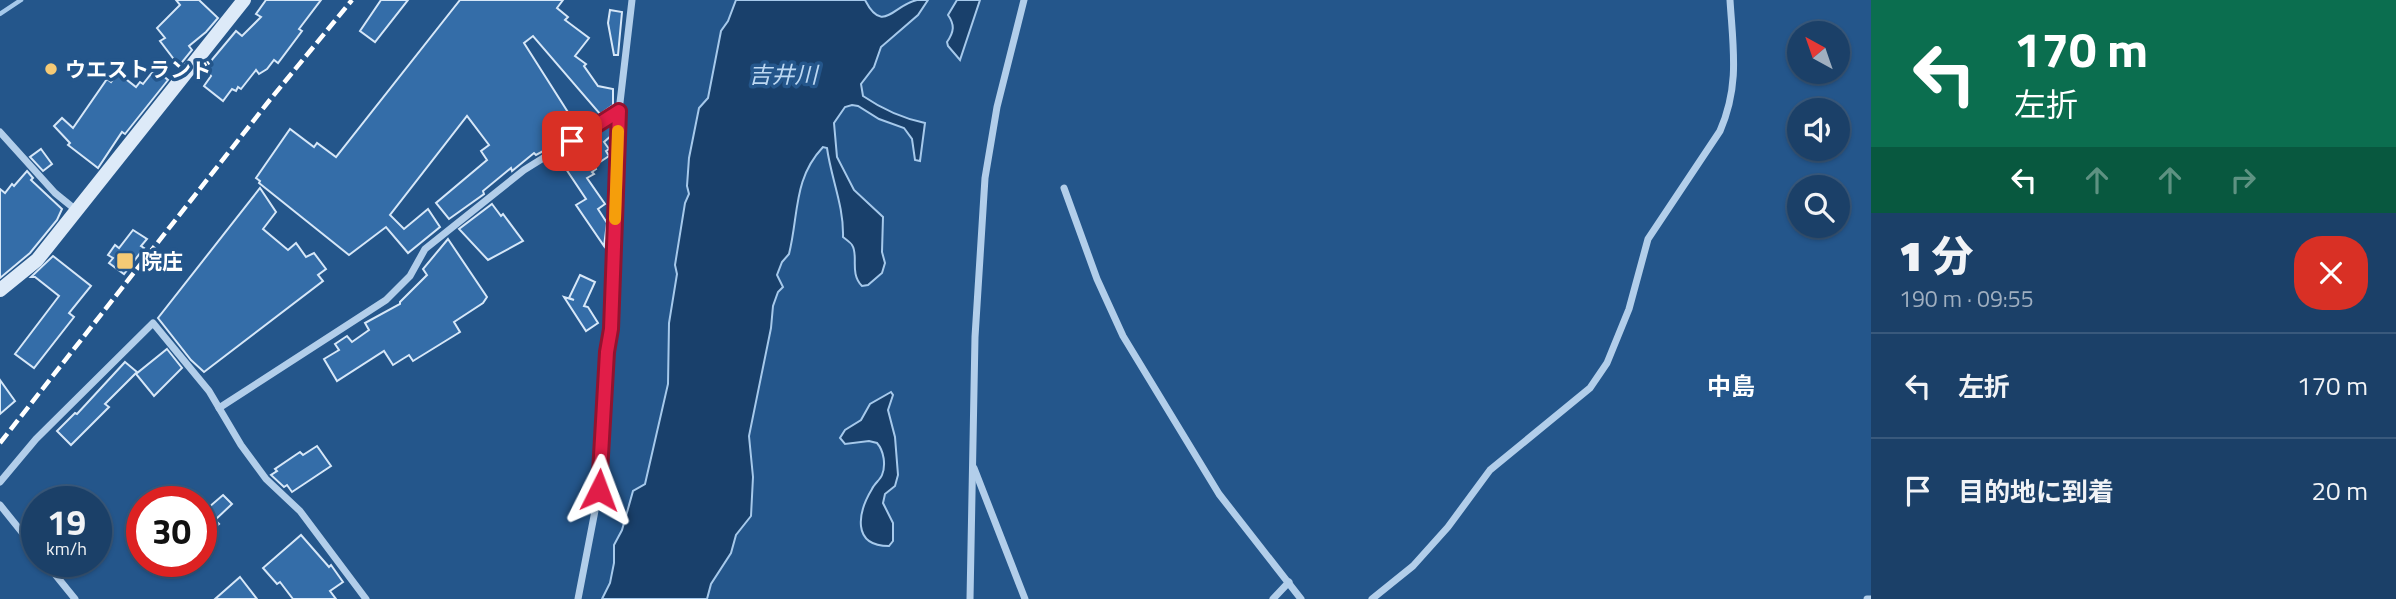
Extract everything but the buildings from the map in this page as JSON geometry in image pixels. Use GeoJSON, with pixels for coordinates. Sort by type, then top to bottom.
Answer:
{"type":"FeatureCollection","features":[{"type":"Feature","properties":{"kind":"street"},"geometry":{"type":"LineString","coordinates":[[0,290],[37,260],[244,0]]}},
{"type":"Feature","properties":{"kind":"street"},"geometry":{"type":"LineString","coordinates":[[578,599],[599,490],[607,352],[611,329],[619,111],[632,0]]}},
{"type":"Feature","properties":{"kind":"street"},"geometry":{"type":"LineString","coordinates":[[970,599],[975,337],[985,178],[997,107],[1024,0]]}},
{"type":"Feature","properties":{"kind":"street"},"geometry":{"type":"LineString","coordinates":[[1372,599],[1413,566],[1448,527],[1490,470],[1590,388],[1607,363],[1629,309],[1648,239],[1720,131],[1727,113],[1735,80],[1730,0]]}},
{"type":"Feature","properties":{"kind":"street"},"geometry":{"type":"LineString","coordinates":[[219,408],[386,300],[410,275],[425,249],[524,170],[619,111]]}},
{"type":"Feature","properties":{"kind":"street"},"geometry":{"type":"LineString","coordinates":[[0,132],[55,193],[76,210]]}},
{"type":"Feature","properties":{"kind":"street"},"geometry":{"type":"LineString","coordinates":[[1064,188],[1097,279],[1123,336],[1219,494],[1301,599]]}},
{"type":"Feature","properties":{"kind":"street"},"geometry":{"type":"LineString","coordinates":[[0,482],[36,439],[153,323],[209,391],[241,445],[266,479],[300,511],[366,599]]}},
{"type":"Feature","properties":{"kind":"street"},"geometry":{"type":"LineString","coordinates":[[973,464],[1025,599]]}},
{"type":"Feature","properties":{"kind":"street"},"geometry":{"type":"LineString","coordinates":[[0,505],[21,531]]}},
{"type":"Feature","properties":{"kind":"street"},"geometry":{"type":"LineString","coordinates":[[58,577],[75,599]]}},
{"type":"Feature","properties":{"kind":"street"},"geometry":{"type":"LineString","coordinates":[[1273,599],[1289,582]]}},
{"type":"Feature","properties":{"kind":"water","name":"吉井川"},"geometry":{"type":"Polygon","coordinates":[[[736,0],[865,0],[871,10],[883,17],[909,3],[928,0],[918,15],[881,47],[874,67],[861,84],[863,96],[870,101],[900,116],[925,123],[920,161],[915,160],[912,139],[904,128],[879,119],[858,106],[845,107],[834,123],[837,157],[854,190],[883,217],[882,252],[885,263],[882,273],[868,285],[862,286],[858,281],[854,249],[843,237],[827,148],[823,147],[806,172],[798,198],[789,254],[782,262],[777,275],[783,287],[773,306],[749,436],[753,477],[751,516],[736,535],[731,553],[711,584],[707,599],[602,599],[610,583],[614,545],[622,530],[633,491],[645,484],[668,384],[669,323],[677,274],[675,265],[685,203],[689,194],[689,158],[699,108],[708,98],[721,31],[736,0]]]}},
{"type":"Feature","properties":{"kind":"water"},"geometry":{"type":"Polygon","coordinates":[[[957,0],[980,0],[960,60],[947,42],[953,29],[948,15],[957,0]]]}},
{"type":"Feature","properties":{"kind":"water"},"geometry":{"type":"Polygon","coordinates":[[[891,392],[893,395],[888,410],[895,437],[898,475],[895,486],[885,494],[883,503],[893,523],[893,541],[889,546],[868,540],[861,526],[867,498],[883,471],[883,454],[877,443],[869,441],[845,444],[840,438],[845,430],[861,420],[870,404],[891,392]]]}},
{"type":"Feature","properties":{"kind":"waterway"},"geometry":{"type":"LineString","coordinates":[[0,14],[21,0]]}},
{"type":"Feature","properties":{"kind":"railway"},"geometry":{"type":"LineString","coordinates":[[0,443],[269,101],[352,0]]}},
{"type":"Feature","properties":{"kind":"slow traffic"},"geometry":{"type":"LineString","coordinates":[[615,219],[618,131]]}},
{"type":"Feature","properties":{"kind":"place","name":"ウエストランド"},"geometry":{"type":"Point","coordinates":[51,69]}},
{"type":"Feature","properties":{"kind":"place","name":"院庄"},"geometry":{"type":"Point","coordinates":[125,261]}},
{"type":"Feature","properties":{"kind":"district","name":"中島"},"geometry":{"type":"Point","coordinates":[1731,386]}},
{"type":"Feature","properties":{"kind":"route"},"geometry":{"type":"LineString","coordinates":[[572,141],[619,111],[611,329],[607,352],[599,490]]}}]}
